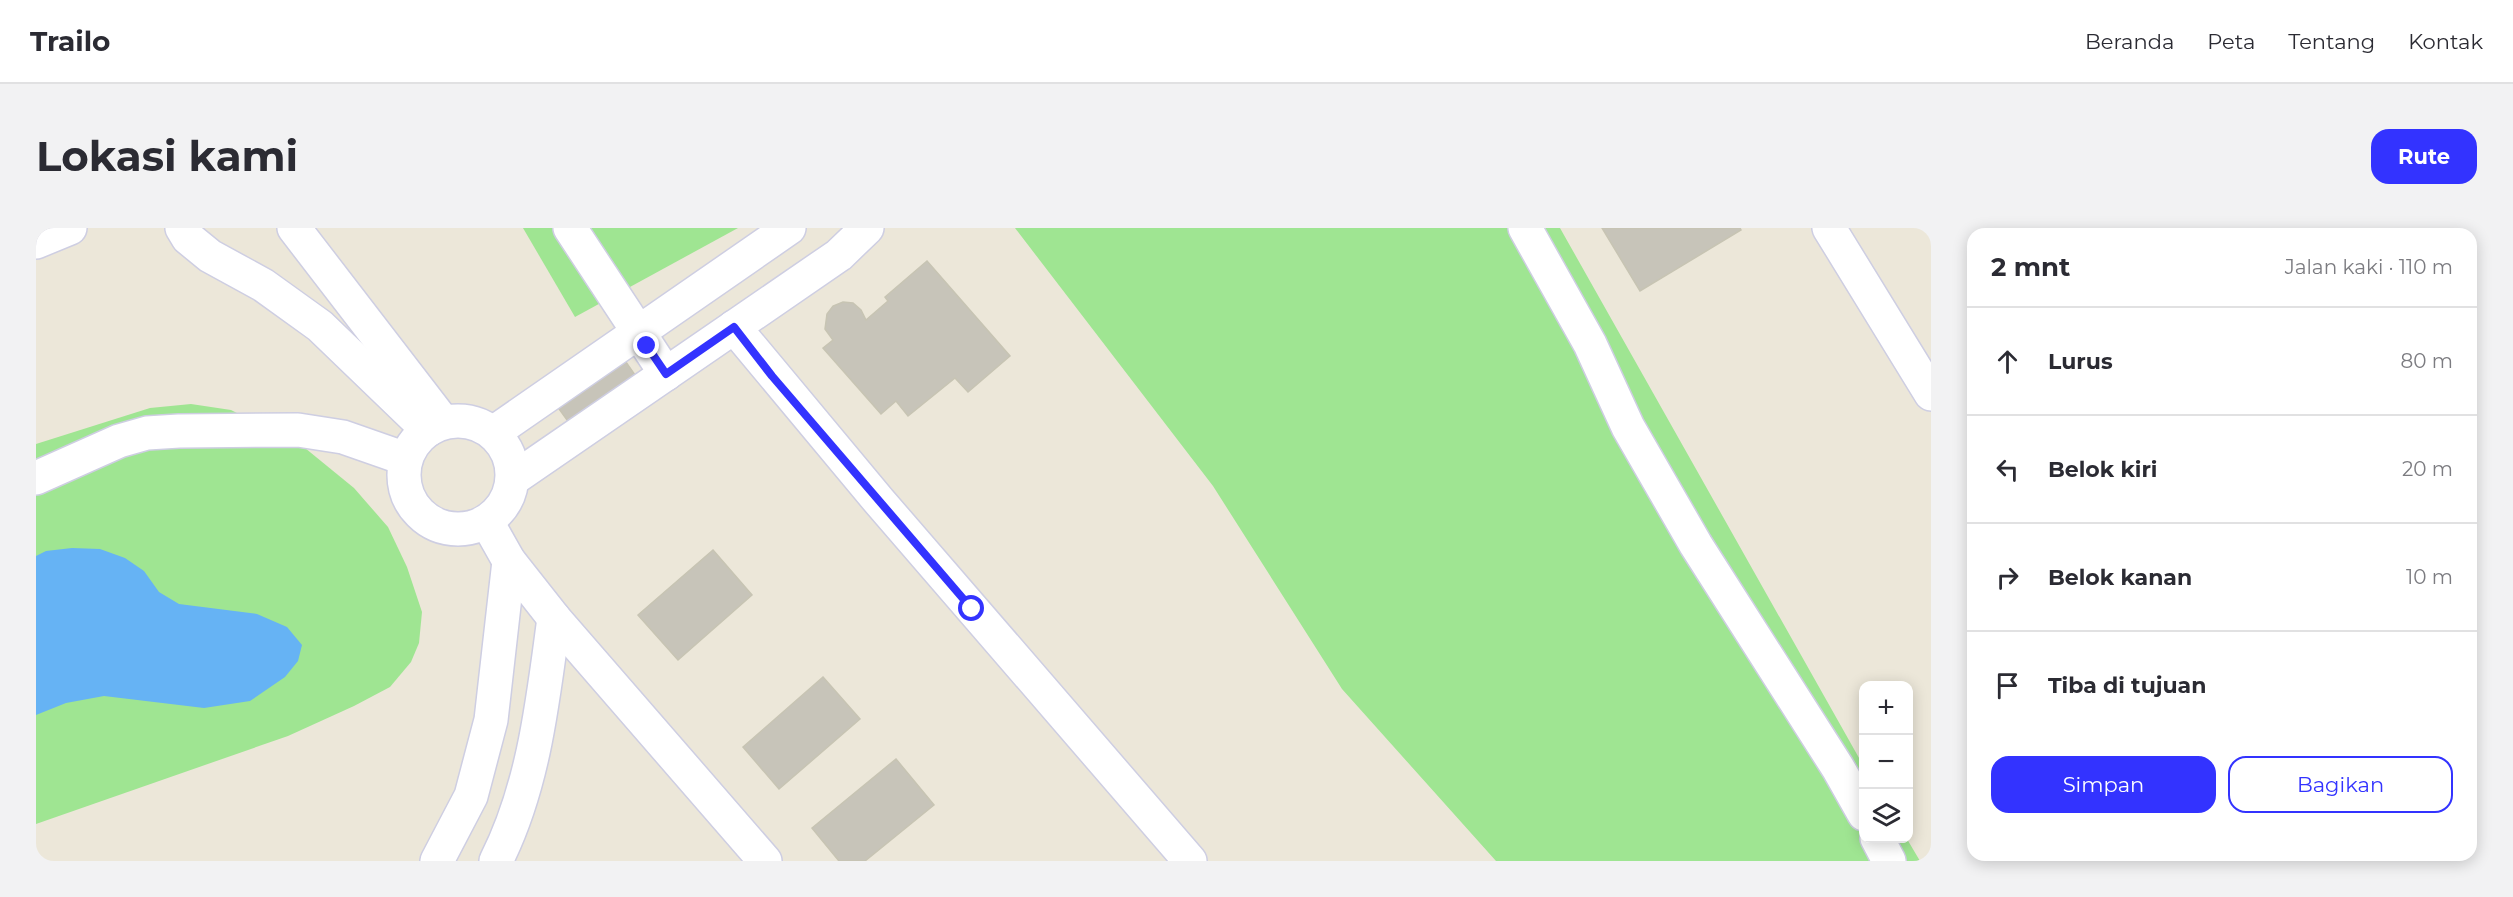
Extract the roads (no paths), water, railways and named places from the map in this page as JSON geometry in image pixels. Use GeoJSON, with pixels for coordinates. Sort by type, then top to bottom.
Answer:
{"type":"FeatureCollection","features":[{"type":"Feature","properties":{"kind":"street"},"geometry":{"type":"LineString","coordinates":[[36,242],[70,228]]}},
{"type":"Feature","properties":{"kind":"street"},"geometry":{"type":"LineString","coordinates":[[182,228],[188,238],[210,256],[263,285],[320,326],[435,426]]}},
{"type":"Feature","properties":{"kind":"street"},"geometry":{"type":"LineString","coordinates":[[294,228],[435,426]]}},
{"type":"Feature","properties":{"kind":"street"},"geometry":{"type":"LineString","coordinates":[[570,228],[666,374]]}},
{"type":"Feature","properties":{"kind":"street"},"geometry":{"type":"LineString","coordinates":[[493,433],[789,228]]}},
{"type":"Feature","properties":{"kind":"street"},"geometry":{"type":"LineString","coordinates":[[513,479],[839,255],[867,228]]}},
{"type":"Feature","properties":{"kind":"street"},"geometry":{"type":"LineString","coordinates":[[1525,228],[1590,344],[1628,427],[1690,535],[1838,768],[1859,807]]}},
{"type":"Feature","properties":{"kind":"street"},"geometry":{"type":"LineString","coordinates":[[1829,228],[1931,394]]}},
{"type":"Feature","properties":{"kind":"street"},"geometry":{"type":"LineString","coordinates":[[734,327],[856,474],[1190,861]]}},
{"type":"Feature","properties":{"kind":"street"},"geometry":{"type":"LineString","coordinates":[[460,421],[478,424],[493,433],[504,446],[512,462],[513,479],[510,496],[500,511],[487,522],[469,529],[450,530],[433,524],[418,512],[408,496],[404,478],[406,459],[414,443],[435,426],[460,421]]}},
{"type":"Feature","properties":{"kind":"street"},"geometry":{"type":"LineString","coordinates":[[36,478],[119,441],[147,433],[179,431],[298,429],[343,437],[406,459]]}},
{"type":"Feature","properties":{"kind":"street"},"geometry":{"type":"LineString","coordinates":[[487,522],[509,561],[554,618],[765,861]]}},
{"type":"Feature","properties":{"kind":"street"},"geometry":{"type":"LineString","coordinates":[[437,861],[471,796],[491,720],[509,561]]}},
{"type":"Feature","properties":{"kind":"street"},"geometry":{"type":"LineString","coordinates":[[496,861],[521,802],[542,704],[554,618]]}},
{"type":"Feature","properties":{"kind":"street"},"geometry":{"type":"LineString","coordinates":[[1880,843],[1889,861]]}},
{"type":"Feature","properties":{"kind":"water"},"geometry":{"type":"Polygon","coordinates":[[[72,548],[100,549],[125,558],[144,571],[159,592],[179,604],[257,614],[287,627],[302,645],[298,661],[285,677],[250,701],[204,708],[104,696],[66,703],[36,715],[36,556],[46,551],[72,548]]]}}]}
